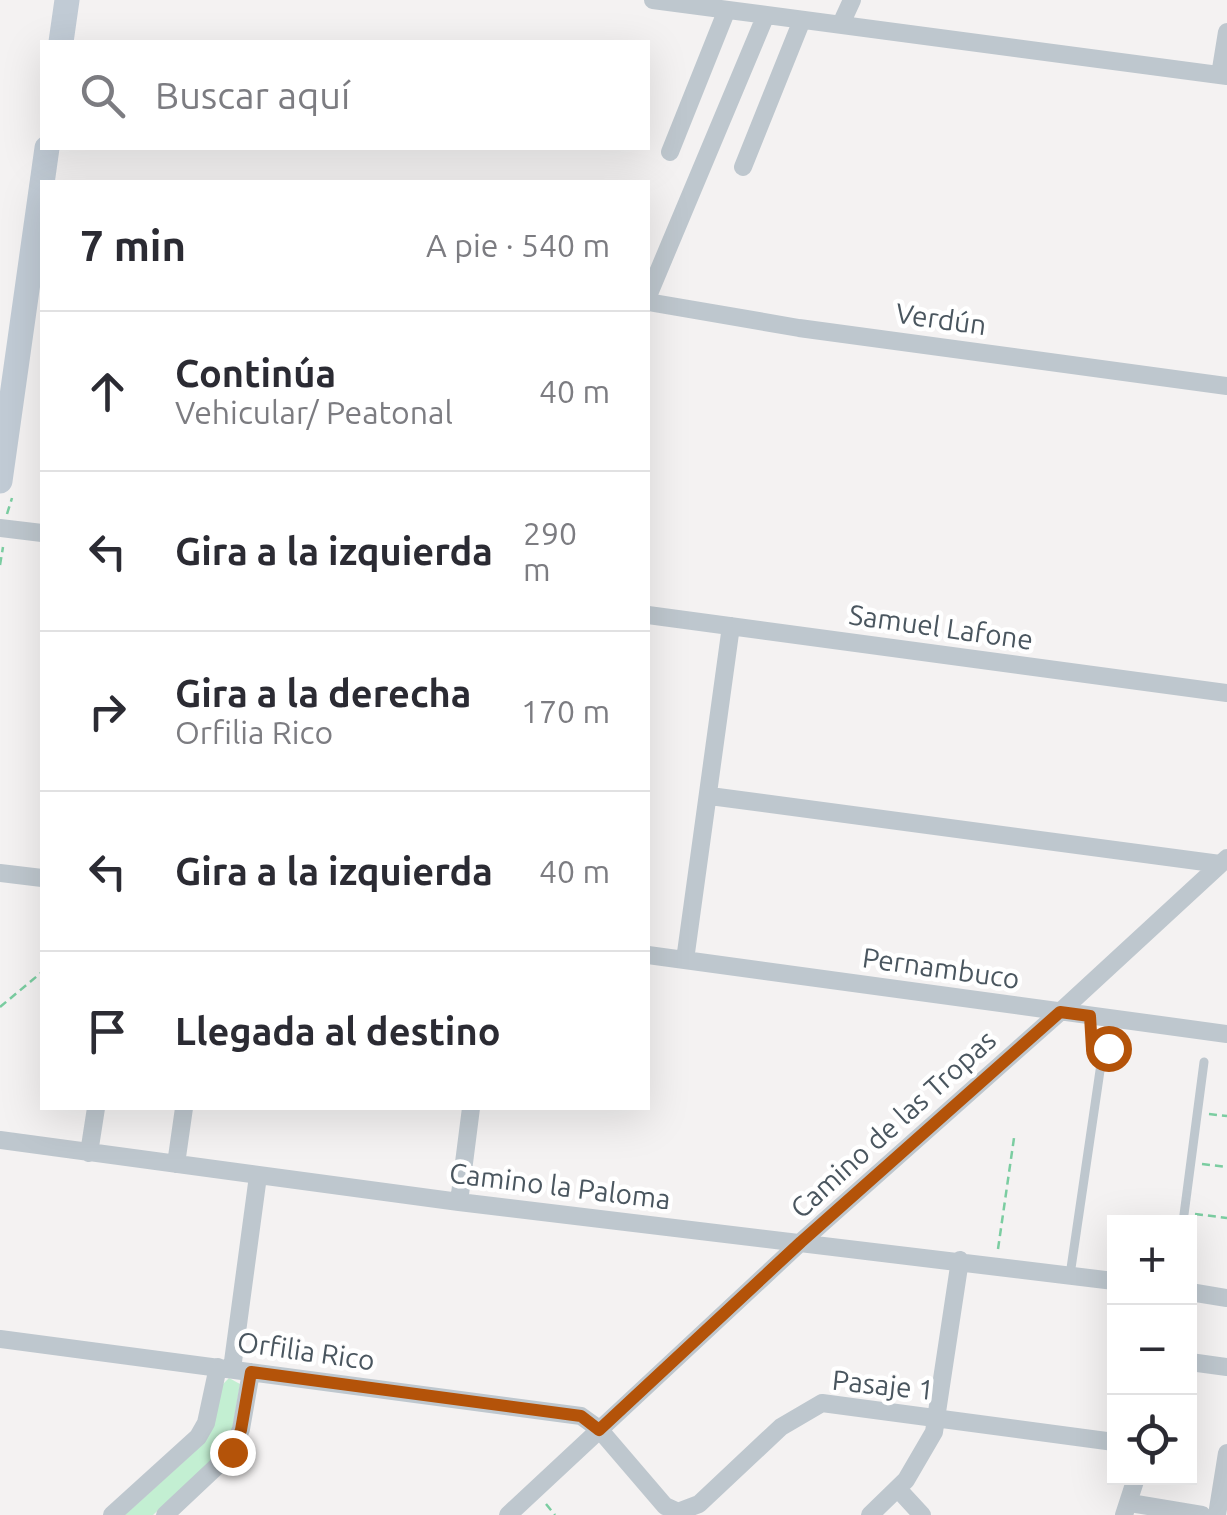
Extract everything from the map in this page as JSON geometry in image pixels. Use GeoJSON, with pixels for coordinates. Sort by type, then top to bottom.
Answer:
{"type":"FeatureCollection","features":[{"type":"Feature","properties":{"kind":"street"},"geometry":{"type":"LineString","coordinates":[[61,40],[67,0]]}},
{"type":"Feature","properties":{"kind":"street"},"geometry":{"type":"LineString","coordinates":[[653,0],[1224,76],[1227,32]]}},
{"type":"Feature","properties":{"kind":"street"},"geometry":{"type":"LineString","coordinates":[[841,24],[852,0]]}},
{"type":"Feature","properties":{"kind":"street"},"geometry":{"type":"LineString","coordinates":[[670,152],[726,12]]}},
{"type":"Feature","properties":{"kind":"street"},"geometry":{"type":"LineString","coordinates":[[650,294],[765,17]]}},
{"type":"Feature","properties":{"kind":"street"},"geometry":{"type":"LineString","coordinates":[[743,167],[802,20]]}},
{"type":"Feature","properties":{"kind":"street"},"geometry":{"type":"LineString","coordinates":[[44,180],[47,150]]}},
{"type":"Feature","properties":{"kind":"street"},"geometry":{"type":"LineString","coordinates":[[0,482],[9,362],[40,224]]}},
{"type":"Feature","properties":{"kind":"street","name":"Verdún"},"geometry":{"type":"LineString","coordinates":[[650,299],[799,328],[1227,386]]}},
{"type":"Feature","properties":{"kind":"street"},"geometry":{"type":"LineString","coordinates":[[0,528],[40,534]]}},
{"type":"Feature","properties":{"kind":"street","name":"Samuel Lafone"},"geometry":{"type":"LineString","coordinates":[[650,615],[1227,693]]}},
{"type":"Feature","properties":{"kind":"street"},"geometry":{"type":"LineString","coordinates":[[685,960],[730,626]]}},
{"type":"Feature","properties":{"kind":"street"},"geometry":{"type":"LineString","coordinates":[[710,796],[1224,861]]}},
{"type":"Feature","properties":{"kind":"street","name":"Camino de las Tropas"},"geometry":{"type":"LineString","coordinates":[[508,1515],[801,1242],[1224,861]]}},
{"type":"Feature","properties":{"kind":"street"},"geometry":{"type":"LineString","coordinates":[[0,873],[40,878]]}},
{"type":"Feature","properties":{"kind":"street","name":"Pernambuco"},"geometry":{"type":"LineString","coordinates":[[650,955],[1227,1034]]}},
{"type":"Feature","properties":{"kind":"street"},"geometry":{"type":"LineString","coordinates":[[89,1152],[96,1110]]}},
{"type":"Feature","properties":{"kind":"street"},"geometry":{"type":"LineString","coordinates":[[176,1164],[184,1110]]}},
{"type":"Feature","properties":{"kind":"street"},"geometry":{"type":"LineString","coordinates":[[459,1202],[471,1110]]}},
{"type":"Feature","properties":{"kind":"street","name":"Camino la Paloma"},"geometry":{"type":"LineString","coordinates":[[0,1140],[459,1202],[1107,1280]]}},
{"type":"Feature","properties":{"kind":"street"},"geometry":{"type":"LineString","coordinates":[[165,1515],[232,1452],[241,1430],[233,1369],[258,1176]]}},
{"type":"Feature","properties":{"kind":"street"},"geometry":{"type":"LineString","coordinates":[[870,1515],[898,1490],[928,1446],[937,1418],[960,1260]]}},
{"type":"Feature","properties":{"kind":"street"},"geometry":{"type":"LineString","coordinates":[[1197,1293],[1227,1298]]}},
{"type":"Feature","properties":{"kind":"street","name":"Orfilia Rico"},"geometry":{"type":"LineString","coordinates":[[0,1339],[581,1416],[599,1430]]}},
{"type":"Feature","properties":{"kind":"street"},"geometry":{"type":"LineString","coordinates":[[1197,1363],[1227,1367]]}},
{"type":"Feature","properties":{"kind":"street"},"geometry":{"type":"LineString","coordinates":[[112,1515],[198,1437],[233,1369]]}},
{"type":"Feature","properties":{"kind":"street","name":"Pasaje 1"},"geometry":{"type":"LineString","coordinates":[[599,1430],[665,1506],[678,1512],[699,1504],[781,1427],[822,1403],[1107,1441]]}},
{"type":"Feature","properties":{"kind":"street"},"geometry":{"type":"LineString","coordinates":[[1217,1515],[1227,1453]]}},
{"type":"Feature","properties":{"kind":"street"},"geometry":{"type":"LineString","coordinates":[[898,1490],[922,1515]]}},
{"type":"Feature","properties":{"kind":"street"},"geometry":{"type":"LineString","coordinates":[[1127,1509],[1202,1515]]}},
{"type":"Feature","properties":{"kind":"lane"},"geometry":{"type":"LineString","coordinates":[[1070,1274],[1102,1056]]}},
{"type":"Feature","properties":{"kind":"lane"},"geometry":{"type":"LineString","coordinates":[[1183,1215],[1204,1062]]}},
{"type":"Feature","properties":{"kind":"path"},"geometry":{"type":"LineString","coordinates":[[0,1008],[40,974]]}},
{"type":"Feature","properties":{"kind":"path"},"geometry":{"type":"LineString","coordinates":[[1090,1016],[1090,1045],[1102,1056],[1116,1042],[1121,1020]]}},
{"type":"Feature","properties":{"kind":"path"},"geometry":{"type":"LineString","coordinates":[[1198,1112],[1227,1116]]}},
{"type":"Feature","properties":{"kind":"path"},"geometry":{"type":"LineString","coordinates":[[995,1265],[1014,1138]]}},
{"type":"Feature","properties":{"kind":"path"},"geometry":{"type":"LineString","coordinates":[[1191,1162],[1227,1167]]}},
{"type":"Feature","properties":{"kind":"path"},"geometry":{"type":"LineString","coordinates":[[1197,1218],[1227,1218]]}},
{"type":"Feature","properties":{"kind":"green space"},"geometry":{"type":"Polygon","coordinates":[[[229,1378],[240,1384],[230,1443],[153,1515],[125,1515],[192,1454],[229,1378]]]}},
{"type":"Feature","properties":{"kind":"route"},"geometry":{"type":"LineString","coordinates":[[232,1452],[241,1430],[251,1372],[581,1416],[599,1430],[801,1242],[1060,1012],[1090,1016],[1092,1049],[1102,1056],[1108,1048]]}}]}
